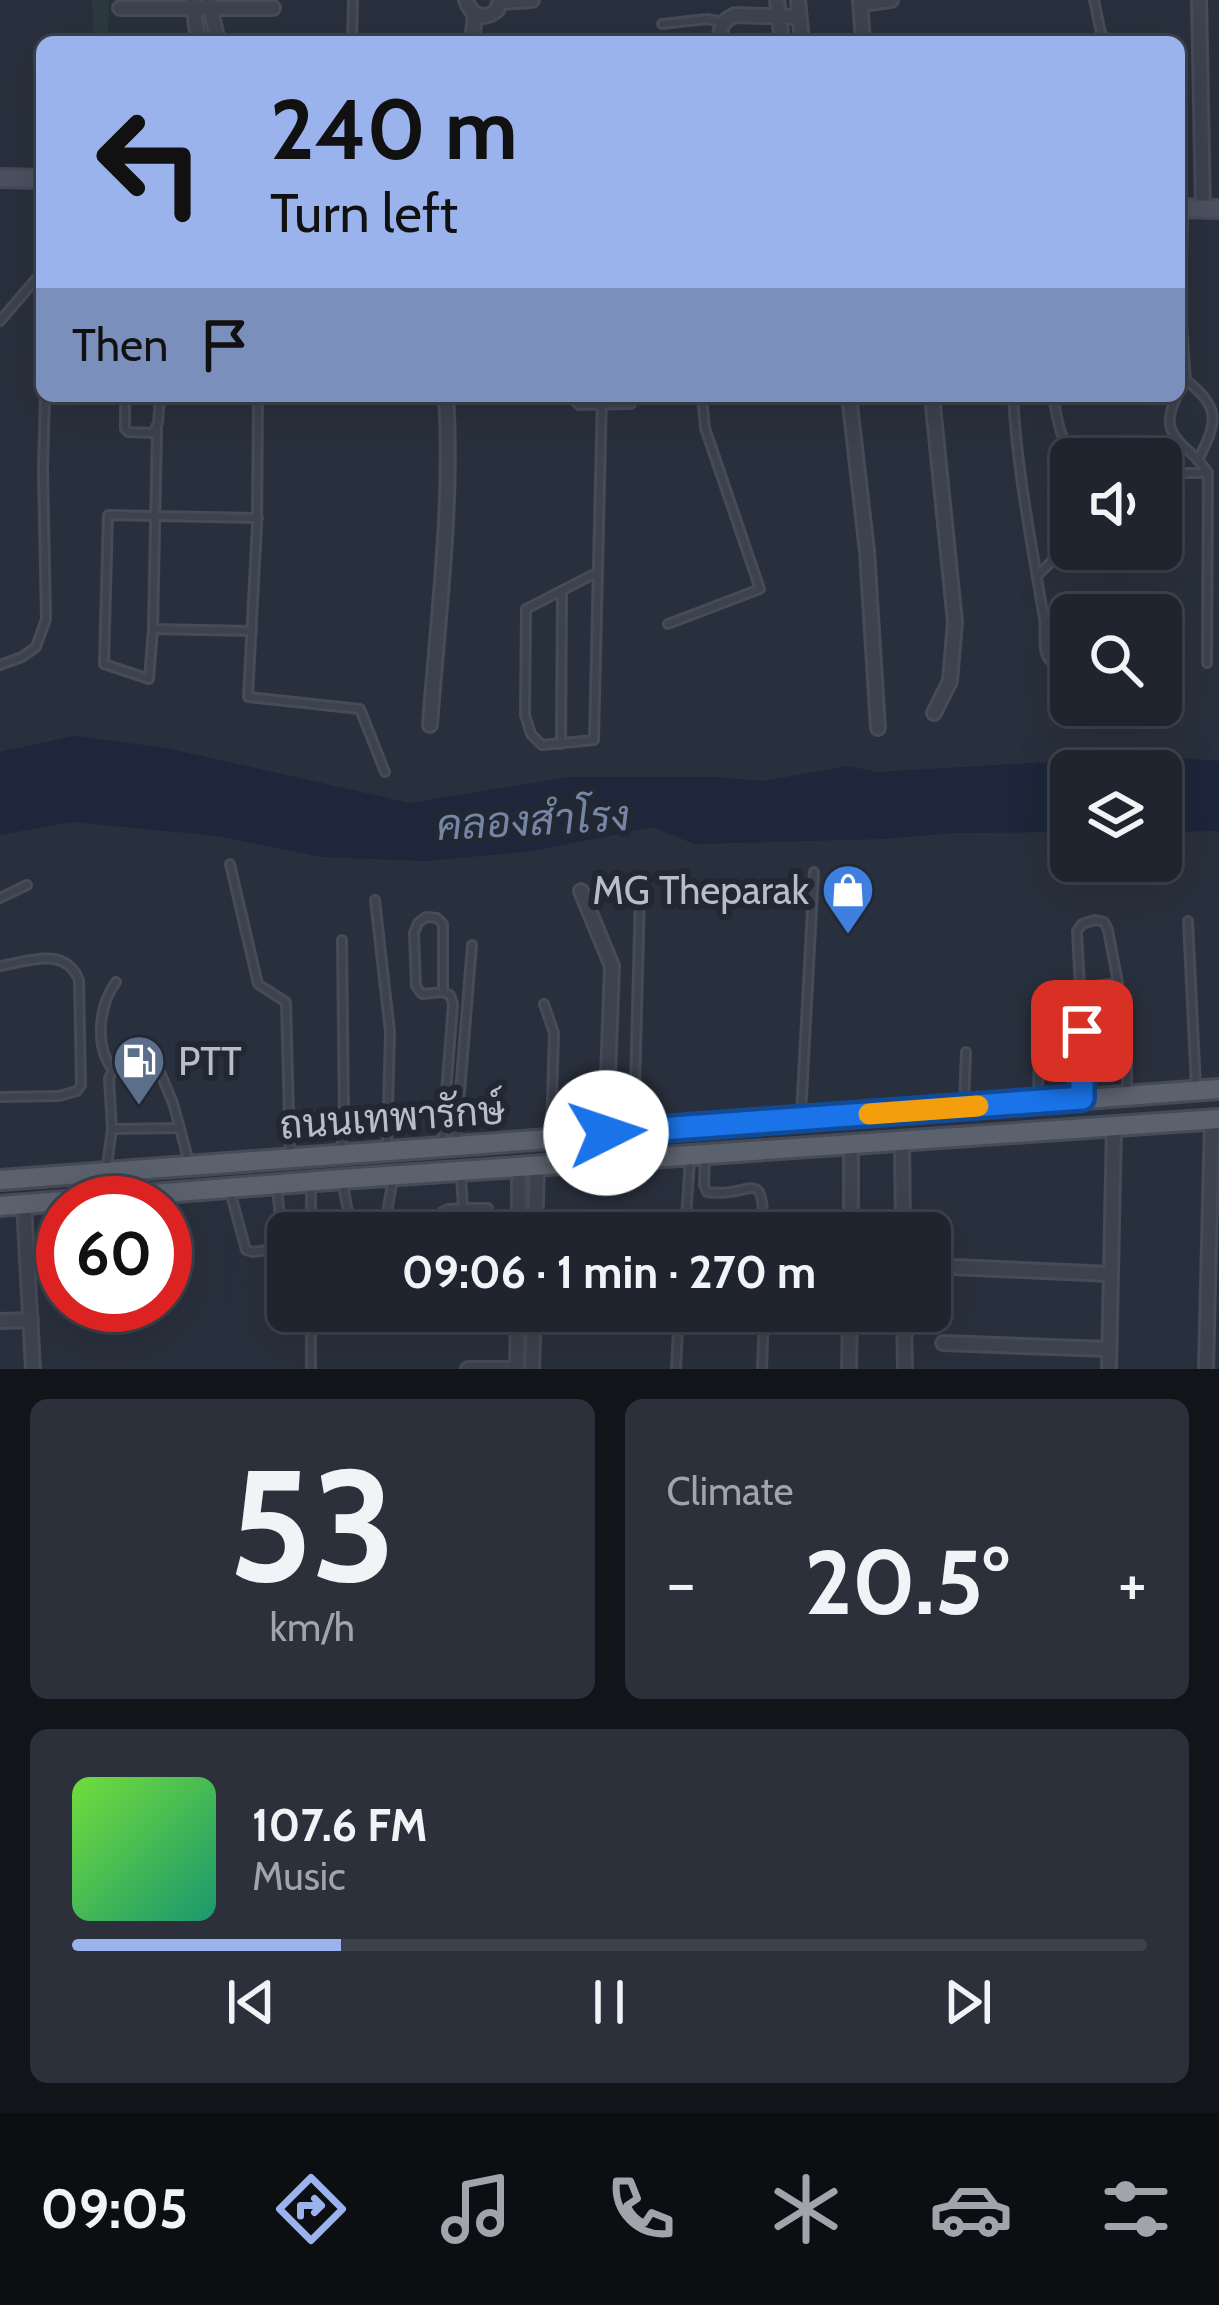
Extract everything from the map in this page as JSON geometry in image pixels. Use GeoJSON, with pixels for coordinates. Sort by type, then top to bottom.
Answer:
{"type":"FeatureCollection","features":[{"type":"Feature","properties":{"kind":"main road"},"geometry":{"type":"LineString","coordinates":[[0,178],[36,179]]}},
{"type":"Feature","properties":{"kind":"main road","name":"ถนนเทพารักษ์"},"geometry":{"type":"LineString","coordinates":[[0,1180],[1219,1089]]}},
{"type":"Feature","properties":{"kind":"main road","name":"ถนนเทพารักษ์"},"geometry":{"type":"LineString","coordinates":[[0,1206],[1215,1120]]}},
{"type":"Feature","properties":{"kind":"street"},"geometry":{"type":"LineString","coordinates":[[466,0],[475,14],[491,15],[501,1],[532,0]]}},
{"type":"Feature","properties":{"kind":"street"},"geometry":{"type":"LineString","coordinates":[[777,0],[781,36]]}},
{"type":"Feature","properties":{"kind":"street"},"geometry":{"type":"LineString","coordinates":[[798,0],[801,36]]}},
{"type":"Feature","properties":{"kind":"street"},"geometry":{"type":"LineString","coordinates":[[863,36],[860,2],[891,0]]}},
{"type":"Feature","properties":{"kind":"street"},"geometry":{"type":"LineString","coordinates":[[1199,0],[1211,209]]}},
{"type":"Feature","properties":{"kind":"street"},"geometry":{"type":"LineString","coordinates":[[193,4],[197,36]]}},
{"type":"Feature","properties":{"kind":"street"},"geometry":{"type":"LineString","coordinates":[[120,8],[193,4],[273,8]]}},
{"type":"Feature","properties":{"kind":"street"},"geometry":{"type":"LineString","coordinates":[[210,4],[217,36]]}},
{"type":"Feature","properties":{"kind":"street"},"geometry":{"type":"LineString","coordinates":[[473,36],[475,14]]}},
{"type":"Feature","properties":{"kind":"street"},"geometry":{"type":"LineString","coordinates":[[720,36],[723,22],[734,16],[799,17]]}},
{"type":"Feature","properties":{"kind":"street"},"geometry":{"type":"LineString","coordinates":[[430,725],[443,550],[446,402]]}},
{"type":"Feature","properties":{"kind":"street"},"geometry":{"type":"LineString","coordinates":[[850,402],[868,551],[878,728]]}},
{"type":"Feature","properties":{"kind":"street"},"geometry":{"type":"LineString","coordinates":[[933,402],[955,622],[950,681],[934,713]]}},
{"type":"Feature","properties":{"kind":"street"},"geometry":{"type":"LineString","coordinates":[[581,891],[612,966],[606,1133]]}},
{"type":"Feature","properties":{"kind":"street"},"geometry":{"type":"LineString","coordinates":[[1206,1369],[1215,1120]]}},
{"type":"Feature","properties":{"kind":"street"},"geometry":{"type":"LineString","coordinates":[[1109,1369],[1114,1126]]}},
{"type":"Feature","properties":{"kind":"street"},"geometry":{"type":"LineString","coordinates":[[902,1140],[903,1212]]}},
{"type":"Feature","properties":{"kind":"street"},"geometry":{"type":"LineString","coordinates":[[851,1144],[851,1212]]}},
{"type":"Feature","properties":{"kind":"street"},"geometry":{"type":"LineString","coordinates":[[522,1212],[528,1166]]}},
{"type":"Feature","properties":{"kind":"street"},"geometry":{"type":"LineString","coordinates":[[528,1166],[533,1212]]}},
{"type":"Feature","properties":{"kind":"street"},"geometry":{"type":"LineString","coordinates":[[24,1204],[33,1369]]}},
{"type":"Feature","properties":{"kind":"street"},"geometry":{"type":"LineString","coordinates":[[952,1267],[1111,1274]]}},
{"type":"Feature","properties":{"kind":"street"},"geometry":{"type":"LineString","coordinates":[[0,1321],[31,1320]]}},
{"type":"Feature","properties":{"kind":"street"},"geometry":{"type":"LineString","coordinates":[[516,1369],[517,1332]]}},
{"type":"Feature","properties":{"kind":"street"},"geometry":{"type":"LineString","coordinates":[[532,1369],[533,1332]]}},
{"type":"Feature","properties":{"kind":"street"},"geometry":{"type":"LineString","coordinates":[[849,1369],[850,1332]]}},
{"type":"Feature","properties":{"kind":"street"},"geometry":{"type":"LineString","coordinates":[[904,1332],[905,1369]]}},
{"type":"Feature","properties":{"kind":"street"},"geometry":{"type":"LineString","coordinates":[[943,1343],[1109,1349]]}},
{"type":"Feature","properties":{"kind":"street"},"geometry":{"type":"LineString","coordinates":[[468,1369],[545,1369]]}},
{"type":"Feature","properties":{"kind":"lane"},"geometry":{"type":"LineString","coordinates":[[352,36],[353,0]]}},
{"type":"Feature","properties":{"kind":"lane"},"geometry":{"type":"LineString","coordinates":[[1094,0],[1104,36]]}},
{"type":"Feature","properties":{"kind":"lane"},"geometry":{"type":"LineString","coordinates":[[662,24],[723,22]]}},
{"type":"Feature","properties":{"kind":"lane"},"geometry":{"type":"LineString","coordinates":[[0,320],[36,279]]}},
{"type":"Feature","properties":{"kind":"lane"},"geometry":{"type":"LineString","coordinates":[[1185,366],[1186,380],[1207,394],[1216,423],[1199,458]]}},
{"type":"Feature","properties":{"kind":"lane"},"geometry":{"type":"LineString","coordinates":[[0,664],[36,647],[46,619],[45,402]]}},
{"type":"Feature","properties":{"kind":"lane"},"geometry":{"type":"LineString","coordinates":[[124,402],[128,432],[158,429]]}},
{"type":"Feature","properties":{"kind":"lane"},"geometry":{"type":"LineString","coordinates":[[160,402],[158,429],[157,515],[153,629],[149,679],[104,664],[108,515],[157,515],[258,518]]}},
{"type":"Feature","properties":{"kind":"lane"},"geometry":{"type":"LineString","coordinates":[[258,402],[258,518],[248,697],[361,710],[386,772]]}},
{"type":"Feature","properties":{"kind":"lane"},"geometry":{"type":"LineString","coordinates":[[576,402],[602,406],[631,402]]}},
{"type":"Feature","properties":{"kind":"lane"},"geometry":{"type":"LineString","coordinates":[[598,572],[526,609],[525,715],[531,734],[542,745],[595,740],[602,402]]}},
{"type":"Feature","properties":{"kind":"lane"},"geometry":{"type":"LineString","coordinates":[[668,624],[760,589],[705,428],[703,402]]}},
{"type":"Feature","properties":{"kind":"lane"},"geometry":{"type":"LineString","coordinates":[[1014,402],[1031,553],[1050,660]]}},
{"type":"Feature","properties":{"kind":"lane"},"geometry":{"type":"LineString","coordinates":[[1054,402],[1062,438]]}},
{"type":"Feature","properties":{"kind":"lane"},"geometry":{"type":"LineString","coordinates":[[1174,402],[1170,430],[1208,472],[1207,663]]}},
{"type":"Feature","properties":{"kind":"lane"},"geometry":{"type":"LineString","coordinates":[[1182,473],[1208,472]]}},
{"type":"Feature","properties":{"kind":"lane"},"geometry":{"type":"LineString","coordinates":[[1037,576],[1050,563]]}},
{"type":"Feature","properties":{"kind":"lane"},"geometry":{"type":"LineString","coordinates":[[561,744],[562,591]]}},
{"type":"Feature","properties":{"kind":"lane"},"geometry":{"type":"LineString","coordinates":[[153,629],[252,631]]}},
{"type":"Feature","properties":{"kind":"lane"},"geometry":{"type":"LineString","coordinates":[[230,864],[258,984],[286,1002],[290,1157]]}},
{"type":"Feature","properties":{"kind":"lane"},"geometry":{"type":"LineString","coordinates":[[801,1119],[814,872]]}},
{"type":"Feature","properties":{"kind":"lane"},"geometry":{"type":"LineString","coordinates":[[0,898],[27,885]]}},
{"type":"Feature","properties":{"kind":"lane"},"geometry":{"type":"LineString","coordinates":[[634,1131],[640,894]]}},
{"type":"Feature","properties":{"kind":"lane"},"geometry":{"type":"LineString","coordinates":[[375,900],[390,1032],[387,1150]]}},
{"type":"Feature","properties":{"kind":"lane"},"geometry":{"type":"LineString","coordinates":[[443,992],[443,924],[427,917],[414,932],[416,986],[422,994],[450,995],[452,1004],[449,1145]]}},
{"type":"Feature","properties":{"kind":"lane"},"geometry":{"type":"LineString","coordinates":[[1082,1098],[1077,931],[1095,920],[1104,922],[1108,930],[1118,983],[1127,1095]]}},
{"type":"Feature","properties":{"kind":"lane"},"geometry":{"type":"LineString","coordinates":[[1187,921],[1196,1091]]}},
{"type":"Feature","properties":{"kind":"lane"},"geometry":{"type":"LineString","coordinates":[[341,1153],[342,940]]}},
{"type":"Feature","properties":{"kind":"lane"},"geometry":{"type":"LineString","coordinates":[[449,1145],[472,944]]}},
{"type":"Feature","properties":{"kind":"lane"},"geometry":{"type":"LineString","coordinates":[[0,966],[51,957],[74,967],[79,980],[81,1085],[59,1096],[0,1097]]}},
{"type":"Feature","properties":{"kind":"lane"},"geometry":{"type":"LineString","coordinates":[[113,1070],[103,1052],[102,1022],[105,1000],[116,982]]}},
{"type":"Feature","properties":{"kind":"lane"},"geometry":{"type":"LineString","coordinates":[[1080,988],[1118,983]]}},
{"type":"Feature","properties":{"kind":"lane"},"geometry":{"type":"LineString","coordinates":[[1038,1101],[1040,999]]}},
{"type":"Feature","properties":{"kind":"lane"},"geometry":{"type":"LineString","coordinates":[[544,1004],[554,1034],[551,1138]]}},
{"type":"Feature","properties":{"kind":"lane"},"geometry":{"type":"LineString","coordinates":[[964,1107],[966,1052]]}},
{"type":"Feature","properties":{"kind":"lane"},"geometry":{"type":"LineString","coordinates":[[1083,1064],[1127,1062]]}},
{"type":"Feature","properties":{"kind":"lane"},"geometry":{"type":"LineString","coordinates":[[113,1070],[157,1065],[173,1102],[190,1166]]}},
{"type":"Feature","properties":{"kind":"lane"},"geometry":{"type":"LineString","coordinates":[[106,1172],[113,1070]]}},
{"type":"Feature","properties":{"kind":"lane"},"geometry":{"type":"LineString","coordinates":[[306,1116],[344,1117]]}},
{"type":"Feature","properties":{"kind":"lane"},"geometry":{"type":"LineString","coordinates":[[112,1130],[180,1129]]}},
{"type":"Feature","properties":{"kind":"lane"},"geometry":{"type":"LineString","coordinates":[[688,1212],[698,1155]]}},
{"type":"Feature","properties":{"kind":"lane"},"geometry":{"type":"LineString","coordinates":[[698,1155],[707,1192],[714,1195],[754,1187],[764,1197],[764,1212]]}},
{"type":"Feature","properties":{"kind":"lane"},"geometry":{"type":"LineString","coordinates":[[460,1171],[463,1212]]}},
{"type":"Feature","properties":{"kind":"lane"},"geometry":{"type":"LineString","coordinates":[[388,1212],[393,1175]]}},
{"type":"Feature","properties":{"kind":"lane"},"geometry":{"type":"LineString","coordinates":[[342,1179],[348,1212]]}},
{"type":"Feature","properties":{"kind":"lane"},"geometry":{"type":"LineString","coordinates":[[311,1181],[311,1212]]}},
{"type":"Feature","properties":{"kind":"lane"},"geometry":{"type":"LineString","coordinates":[[230,1188],[241,1238],[246,1250],[253,1252],[274,1249],[280,1241],[277,1184]]}},
{"type":"Feature","properties":{"kind":"lane"},"geometry":{"type":"LineString","coordinates":[[442,1212],[488,1208]]}},
{"type":"Feature","properties":{"kind":"lane"},"geometry":{"type":"LineString","coordinates":[[311,1332],[311,1369]]}},
{"type":"Feature","properties":{"kind":"lane"},"geometry":{"type":"LineString","coordinates":[[676,1369],[678,1332]]}},
{"type":"Feature","properties":{"kind":"lane"},"geometry":{"type":"LineString","coordinates":[[762,1369],[763,1332]]}},
{"type":"Feature","properties":{"kind":"shaded area"},"geometry":{"type":"Polygon","coordinates":[[[92,0],[109,0],[108,36],[94,36],[92,0]]]}},
{"type":"Feature","properties":{"kind":"water","name":"คลองสำโรง"},"geometry":{"type":"Polygon","coordinates":[[[74,736],[166,748],[410,803],[570,777],[764,781],[847,766],[878,772],[1050,762],[1050,832],[694,844],[653,827],[533,851],[427,861],[321,857],[218,836],[72,822],[0,835],[0,752],[74,736]]]}},
{"type":"Feature","properties":{"kind":"water"},"geometry":{"type":"Polygon","coordinates":[[[1182,758],[1219,761],[1219,831],[1182,832],[1182,758]]]}},
{"type":"Feature","properties":{"kind":"slow traffic"},"geometry":{"type":"LineString","coordinates":[[869,1114],[978,1106]]}},
{"type":"Feature","properties":{"kind":"place","name":"MG Theparak"},"geometry":{"type":"Point","coordinates":[848,936]}},
{"type":"Feature","properties":{"kind":"place","name":"PTT"},"geometry":{"type":"Point","coordinates":[139,1107]}},
{"type":"Feature","properties":{"kind":"route"},"geometry":{"type":"LineString","coordinates":[[606,1133],[1082,1098],[1082,1031]]}}]}
